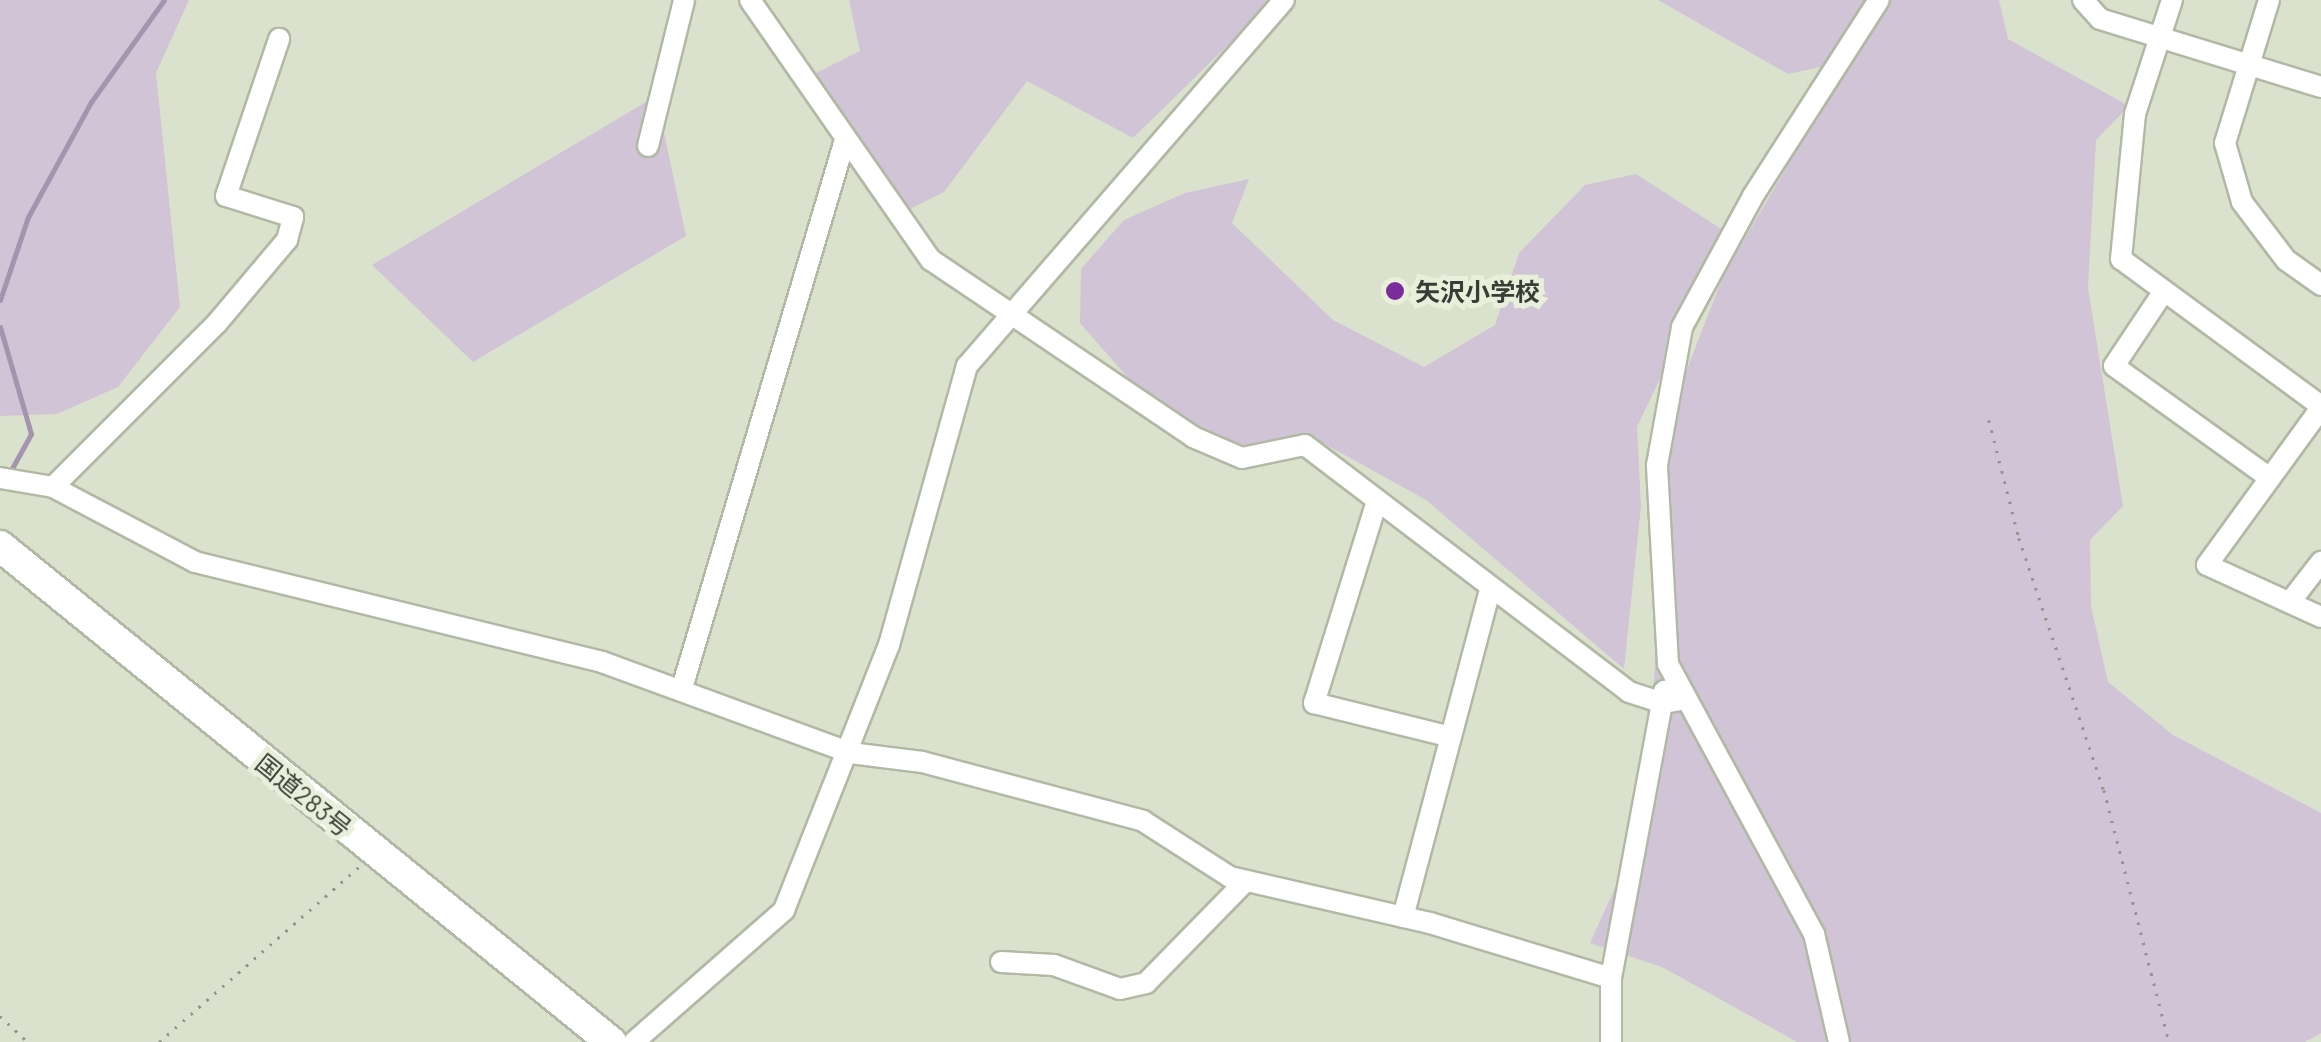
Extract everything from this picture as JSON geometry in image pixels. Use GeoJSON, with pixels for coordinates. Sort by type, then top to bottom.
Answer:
{"type":"FeatureCollection","features":[{"type":"Feature","properties":{"kind":"highway","name":"国道283号"},"geometry":{"type":"LineString","coordinates":[[0,546],[613,1041]]}},
{"type":"Feature","properties":{"kind":"street"},"geometry":{"type":"LineString","coordinates":[[648,146],[684,0]]}},
{"type":"Feature","properties":{"kind":"street"},"geometry":{"type":"LineString","coordinates":[[750,0],[931,260],[1013,310],[1194,437],[1242,458],[1305,445],[1490,590],[1629,692],[1662,702],[1686,699]]}},
{"type":"Feature","properties":{"kind":"street"},"geometry":{"type":"LineString","coordinates":[[613,1041],[784,910],[850,753],[928,514],[956,392],[1013,310],[1284,0]]}},
{"type":"Feature","properties":{"kind":"street"},"geometry":{"type":"LineString","coordinates":[[1611,1042],[1611,978],[1668,664],[1657,465],[1682,326],[1753,196],[1879,0]]}},
{"type":"Feature","properties":{"kind":"street"},"geometry":{"type":"LineString","coordinates":[[2083,0],[2100,19],[2321,87]]}},
{"type":"Feature","properties":{"kind":"street"},"geometry":{"type":"LineString","coordinates":[[2172,0],[2134,114],[2121,259],[2321,407],[2208,565],[2321,617]]}},
{"type":"Feature","properties":{"kind":"street"},"geometry":{"type":"LineString","coordinates":[[2269,0],[2225,143],[2242,202],[2286,260],[2321,285]]}},
{"type":"Feature","properties":{"kind":"street"},"geometry":{"type":"LineString","coordinates":[[53,487],[218,323],[287,240],[293,218],[226,196],[279,39]]}},
{"type":"Feature","properties":{"kind":"street"},"geometry":{"type":"LineString","coordinates":[[682,688],[845,140]]}},
{"type":"Feature","properties":{"kind":"street"},"geometry":{"type":"LineString","coordinates":[[2164,291],[2114,366],[2270,478]]}},
{"type":"Feature","properties":{"kind":"street"},"geometry":{"type":"LineString","coordinates":[[0,478],[53,487],[195,562],[682,688],[850,753],[922,762],[1143,820],[1245,882],[1403,917],[1611,978]]}},
{"type":"Feature","properties":{"kind":"street"},"geometry":{"type":"LineString","coordinates":[[1378,501],[1314,703],[1451,737]]}},
{"type":"Feature","properties":{"kind":"street"},"geometry":{"type":"LineString","coordinates":[[2290,602],[2321,562]]}},
{"type":"Feature","properties":{"kind":"street"},"geometry":{"type":"LineString","coordinates":[[1403,917],[1490,590]]}},
{"type":"Feature","properties":{"kind":"street"},"geometry":{"type":"LineString","coordinates":[[1668,664],[1814,934],[1840,1042]]}},
{"type":"Feature","properties":{"kind":"street"},"geometry":{"type":"LineString","coordinates":[[1001,962],[1054,964],[1120,988],[1146,983],[1245,882]]}},
{"type":"Feature","properties":{"kind":"path"},"geometry":{"type":"LineString","coordinates":[[1989,420],[2019,538],[2104,790],[2169,1042]]}},
{"type":"Feature","properties":{"kind":"path"},"geometry":{"type":"LineString","coordinates":[[158,1042],[375,852]]}},
{"type":"Feature","properties":{"kind":"path"},"geometry":{"type":"LineString","coordinates":[[0,1016],[28,1042]]}},
{"type":"Feature","properties":{"kind":"shaded area"},"geometry":{"type":"Polygon","coordinates":[[[0,0],[189,0],[156,73],[180,307],[118,387],[57,414],[0,416],[0,0]]]}},
{"type":"Feature","properties":{"kind":"shaded area"},"geometry":{"type":"Polygon","coordinates":[[[849,0],[1274,0],[1133,138],[1027,81],[944,192],[896,216],[812,75],[860,51],[849,0]]]}},
{"type":"Feature","properties":{"kind":"shaded area"},"geometry":{"type":"Polygon","coordinates":[[[1658,0],[1999,0],[2008,39],[2129,106],[2096,140],[2088,288],[2123,506],[2090,540],[2091,606],[2108,682],[2173,735],[2321,813],[2321,1033],[2305,1042],[1797,1042],[1662,967],[1590,943],[1644,824],[1673,405],[1724,274],[1849,61],[1788,74],[1658,0]]]}},
{"type":"Feature","properties":{"kind":"shaded area"},"geometry":{"type":"Polygon","coordinates":[[[656,96],[686,236],[473,362],[372,265],[656,96]]]}},
{"type":"Feature","properties":{"kind":"shaded area"},"geometry":{"type":"Polygon","coordinates":[[[1636,174],[1729,234],[1637,427],[1641,506],[1624,669],[1426,500],[1305,433],[1228,450],[1187,445],[1080,323],[1081,269],[1124,220],[1185,193],[1249,179],[1232,223],[1333,320],[1424,367],[1495,325],[1519,253],[1585,185],[1636,174]]]}},
{"type":"Feature","properties":{"kind":"waterway"},"geometry":{"type":"LineString","coordinates":[[0,300],[28,217],[91,102],[164,0]]}},
{"type":"Feature","properties":{"kind":"waterway"},"geometry":{"type":"LineString","coordinates":[[0,327],[31,434],[13,467]]}},
{"type":"Feature","properties":{"kind":"place","name":"矢沢小学校"},"geometry":{"type":"Point","coordinates":[1395,291]}}]}
